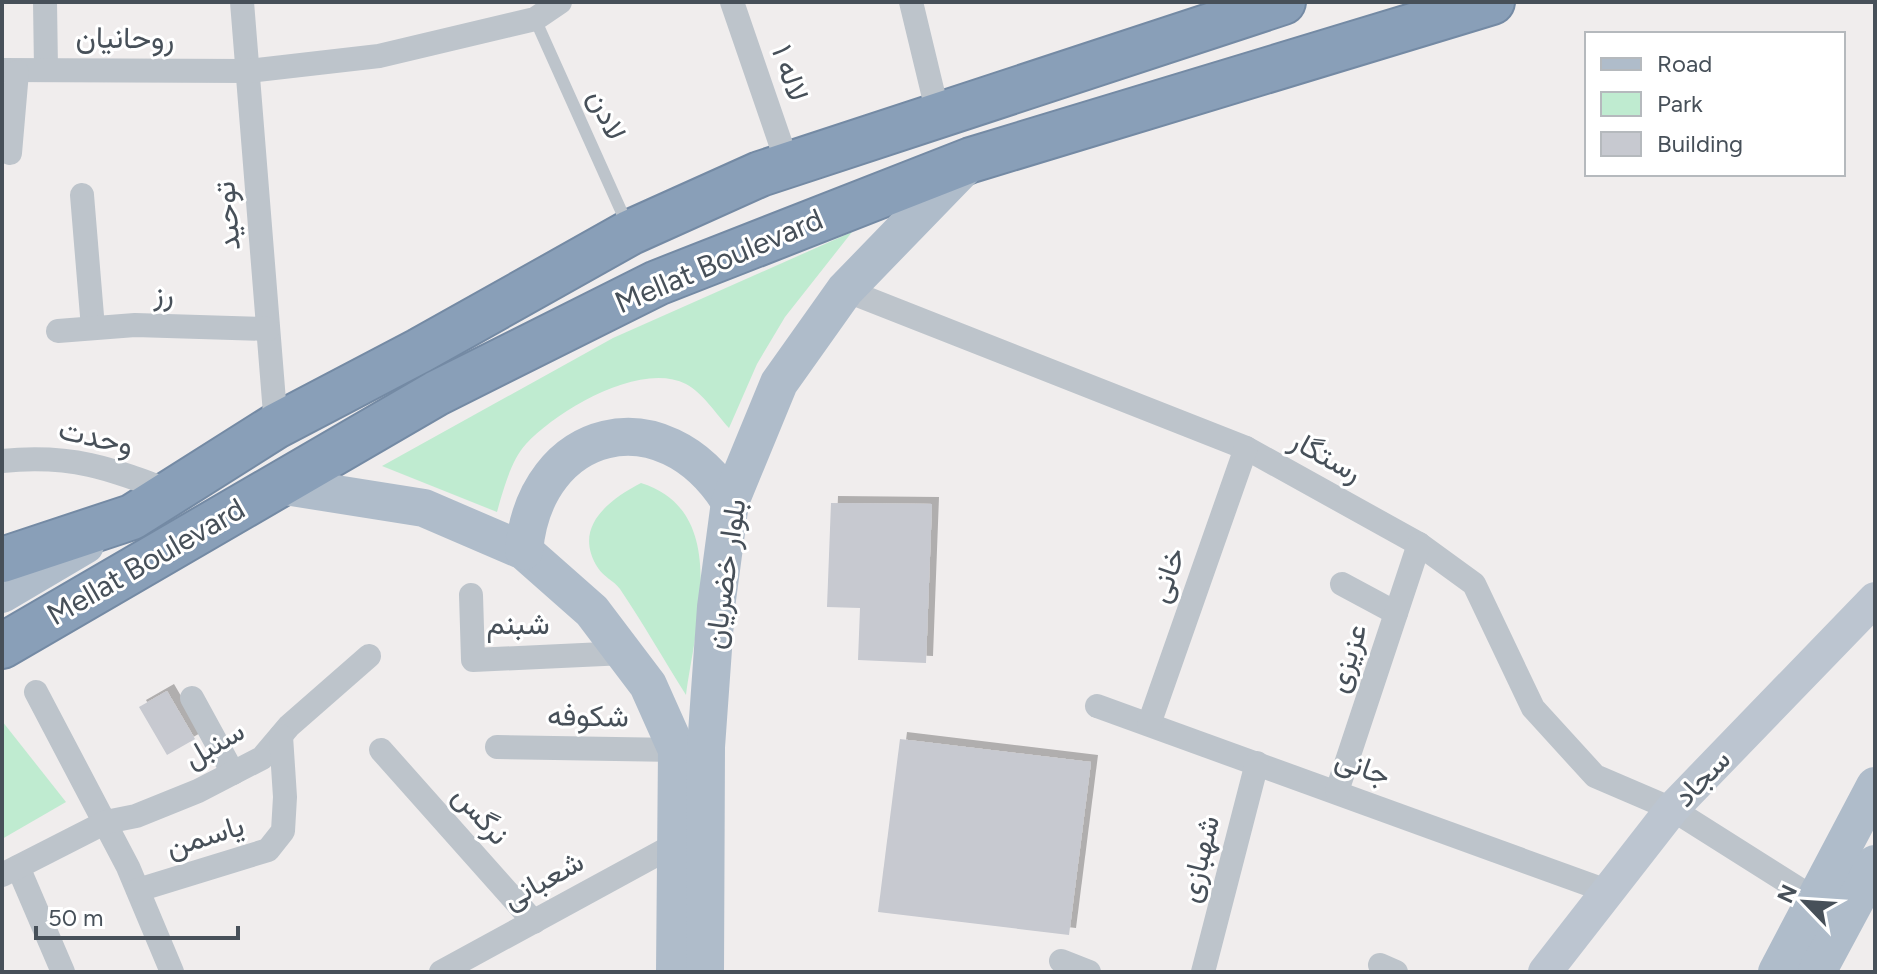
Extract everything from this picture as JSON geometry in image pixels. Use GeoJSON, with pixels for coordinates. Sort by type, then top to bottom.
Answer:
{"type":"FeatureCollection","features":[{"type":"Feature","properties":{"kind":"highway","name":"Mellat Boulevard"},"geometry":{"type":"LineString","coordinates":[[132,517],[276,426],[419,351],[631,232],[788,165],[1283,2]]}},
{"type":"Feature","properties":{"kind":"highway","name":"Mellat Boulevard"},"geometry":{"type":"LineString","coordinates":[[2,646],[437,393],[657,283],[971,160],[1492,2]]}},
{"type":"Feature","properties":{"kind":"highway"},"geometry":{"type":"LineString","coordinates":[[2,560],[132,517]]}},
{"type":"Feature","properties":{"kind":"main road","name":"بلوار خضریان"},"geometry":{"type":"LineString","coordinates":[[705,972],[706,747],[716,607],[730,502],[779,383],[845,290],[971,160]]}},
{"type":"Feature","properties":{"kind":"main road"},"geometry":{"type":"LineString","coordinates":[[524,551],[527,518],[540,487],[562,462],[601,442],[623,437],[656,440],[687,452],[712,474],[730,502]]}},
{"type":"Feature","properties":{"kind":"main road"},"geometry":{"type":"LineString","coordinates":[[279,485],[424,508],[524,551],[592,611],[648,685],[677,750],[675,972]]}},
{"type":"Feature","properties":{"kind":"main road","name":"Mellat Boulevard"},"geometry":{"type":"LineString","coordinates":[[2,594],[132,517]]}},
{"type":"Feature","properties":{"kind":"main road"},"geometry":{"type":"LineString","coordinates":[[1777,972],[1875,786]]}},
{"type":"Feature","properties":{"kind":"main road"},"geometry":{"type":"LineString","coordinates":[[1817,972],[1875,864]]}},
{"type":"Feature","properties":{"kind":"street"},"geometry":{"type":"LineString","coordinates":[[45,2],[46,69]]}},
{"type":"Feature","properties":{"kind":"street","name":"توحید"},"geometry":{"type":"LineString","coordinates":[[242,2],[276,426]]}},
{"type":"Feature","properties":{"kind":"street"},"geometry":{"type":"LineString","coordinates":[[535,19],[560,2]]}},
{"type":"Feature","properties":{"kind":"street","name":"لاله ۱"},"geometry":{"type":"LineString","coordinates":[[732,2],[788,165]]}},
{"type":"Feature","properties":{"kind":"street"},"geometry":{"type":"LineString","coordinates":[[911,2],[938,114]]}},
{"type":"Feature","properties":{"kind":"street","name":"روحانیان"},"geometry":{"type":"LineString","coordinates":[[10,71],[248,71],[379,56],[535,19]]}},
{"type":"Feature","properties":{"kind":"street"},"geometry":{"type":"LineString","coordinates":[[10,71],[10,153]]}},
{"type":"Feature","properties":{"kind":"street"},"geometry":{"type":"LineString","coordinates":[[82,195],[93,328]]}},
{"type":"Feature","properties":{"kind":"street","name":"رستگار"},"geometry":{"type":"LineString","coordinates":[[845,290],[1246,448],[1419,544],[1474,584],[1533,708],[1595,776],[1672,809],[1816,900]]}},
{"type":"Feature","properties":{"kind":"street","name":"رز"},"geometry":{"type":"LineString","coordinates":[[58,331],[135,325],[268,329]]}},
{"type":"Feature","properties":{"kind":"street","name":"خانی"},"geometry":{"type":"LineString","coordinates":[[1149,724],[1246,448]]}},
{"type":"Feature","properties":{"kind":"street","name":"وحدت"},"geometry":{"type":"LineString","coordinates":[[2,461],[45,456],[107,467],[174,493]]}},
{"type":"Feature","properties":{"kind":"street","name":"عزیزی"},"geometry":{"type":"LineString","coordinates":[[1337,791],[1419,544]]}},
{"type":"Feature","properties":{"kind":"street"},"geometry":{"type":"LineString","coordinates":[[1342,584],[1396,613]]}},
{"type":"Feature","properties":{"kind":"street","name":"شبنم"},"geometry":{"type":"LineString","coordinates":[[471,595],[473,660],[625,653]]}},
{"type":"Feature","properties":{"kind":"street","name":"سجاد"},"geometry":{"type":"LineString","coordinates":[[1545,972],[1672,809],[1875,599]]}},
{"type":"Feature","properties":{"kind":"street","name":"سنبل"},"geometry":{"type":"LineString","coordinates":[[10,871],[106,822],[136,816],[262,758],[281,736],[369,656]]}},
{"type":"Feature","properties":{"kind":"street"},"geometry":{"type":"LineString","coordinates":[[36,692],[106,822],[172,972]]}},
{"type":"Feature","properties":{"kind":"street"},"geometry":{"type":"LineString","coordinates":[[192,698],[233,773]]}},
{"type":"Feature","properties":{"kind":"street","name":"جانی"},"geometry":{"type":"LineString","coordinates":[[1097,706],[1607,891]]}},
{"type":"Feature","properties":{"kind":"street","name":"یاسمن"},"geometry":{"type":"LineString","coordinates":[[138,890],[268,850],[283,831],[285,797],[281,736]]}},
{"type":"Feature","properties":{"kind":"street","name":"شکوفه"},"geometry":{"type":"LineString","coordinates":[[497,747],[677,750]]}},
{"type":"Feature","properties":{"kind":"street","name":"نرگس"},"geometry":{"type":"LineString","coordinates":[[381,750],[534,922]]}},
{"type":"Feature","properties":{"kind":"street","name":"شهبازی"},"geometry":{"type":"LineString","coordinates":[[1203,972],[1257,763]]}},
{"type":"Feature","properties":{"kind":"street","name":"شعبانی"},"geometry":{"type":"LineString","coordinates":[[441,972],[676,844]]}},
{"type":"Feature","properties":{"kind":"street"},"geometry":{"type":"LineString","coordinates":[[10,871],[63,972]]}},
{"type":"Feature","properties":{"kind":"street"},"geometry":{"type":"LineString","coordinates":[[1061,961],[1089,972]]}},
{"type":"Feature","properties":{"kind":"lane","name":"لادن"},"geometry":{"type":"LineString","coordinates":[[535,19],[631,232]]}},
{"type":"Feature","properties":{"kind":"green space"},"geometry":{"type":"Polygon","coordinates":[[[852,232],[785,317],[757,364],[729,428],[686,384],[667,379],[646,379],[624,384],[579,404],[526,444],[512,467],[497,512],[382,466],[613,338],[852,232]]]}},
{"type":"Feature","properties":{"kind":"green space"},"geometry":{"type":"Polygon","coordinates":[[[641,483],[669,497],[687,518],[697,544],[701,574],[699,605],[686,695],[620,589],[600,571],[591,554],[589,540],[597,517],[617,498],[641,483]]]}},
{"type":"Feature","properties":{"kind":"green space"},"geometry":{"type":"Polygon","coordinates":[[[2,721],[66,802],[2,839],[2,721]]]}},
{"type":"Feature","properties":{"kind":"building"},"geometry":{"type":"Polygon","coordinates":[[[831,503],[932,504],[926,663],[858,660],[860,608],[827,607],[831,503]]]}},
{"type":"Feature","properties":{"kind":"building"},"geometry":{"type":"Polygon","coordinates":[[[167,691],[195,739],[167,755],[139,707],[167,691]]]}},
{"type":"Feature","properties":{"kind":"building"},"geometry":{"type":"Polygon","coordinates":[[[900,739],[1091,762],[1069,935],[878,912],[900,739]]]}}]}
